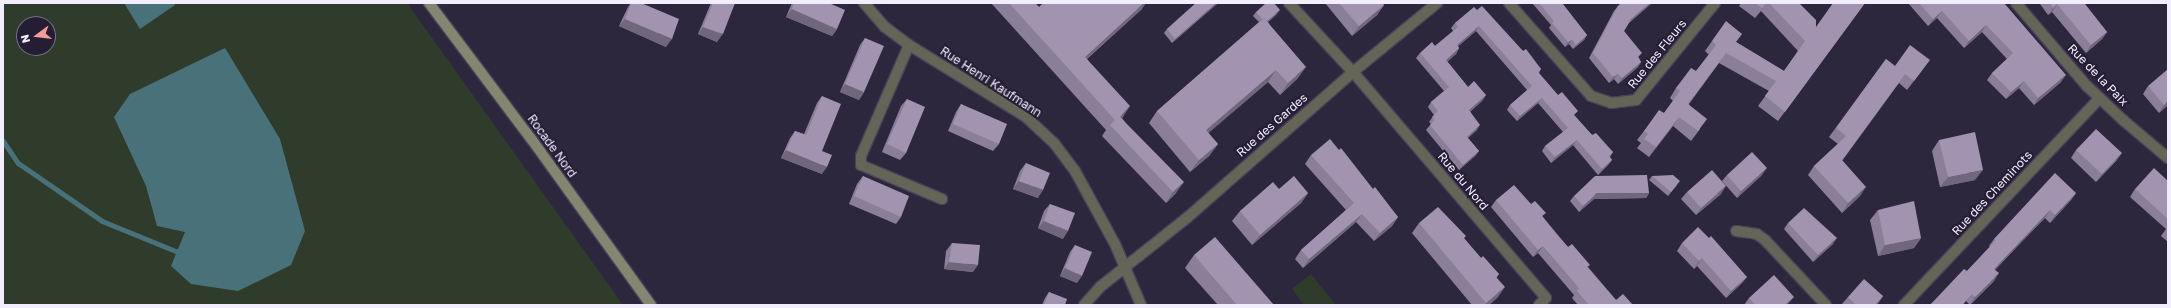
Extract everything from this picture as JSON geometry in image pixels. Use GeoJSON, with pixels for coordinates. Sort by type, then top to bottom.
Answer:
{"type":"FeatureCollection","features":[{"type":"Feature","properties":{"kind":"main road","name":"Rocade Nord"},"geometry":{"type":"LineString","coordinates":[[429,3],[532,140],[651,305]]}},
{"type":"Feature","properties":{"kind":"street","name":"Rue Henri Kaufmann"},"geometry":{"type":"LineString","coordinates":[[864,3],[886,27],[909,44],[1026,117],[1054,143],[1076,171],[1115,244],[1141,305]]}},
{"type":"Feature","properties":{"kind":"street"},"geometry":{"type":"LineString","coordinates":[[1289,3],[1353,72]]}},
{"type":"Feature","properties":{"kind":"street","name":"Rue des Gardes"},"geometry":{"type":"LineString","coordinates":[[1084,305],[1100,288],[1188,217],[1353,72],[1437,3]]}},
{"type":"Feature","properties":{"kind":"street","name":"Rue des Fleurs"},"geometry":{"type":"LineString","coordinates":[[1508,3],[1591,96],[1611,103],[1636,100],[1715,3]]}},
{"type":"Feature","properties":{"kind":"street","name":"Rue de la Paix"},"geometry":{"type":"LineString","coordinates":[[2016,3],[2077,76],[2099,99],[2168,158]]}},
{"type":"Feature","properties":{"kind":"street"},"geometry":{"type":"LineString","coordinates":[[909,44],[861,156],[861,165],[942,199]]}},
{"type":"Feature","properties":{"kind":"street","name":"Rue du Nord"},"geometry":{"type":"LineString","coordinates":[[1353,72],[1546,298],[1538,305]]}},
{"type":"Feature","properties":{"kind":"street","name":"Rue des Cheminots"},"geometry":{"type":"LineString","coordinates":[[1904,305],[2099,99]]}},
{"type":"Feature","properties":{"kind":"street"},"geometry":{"type":"LineString","coordinates":[[1736,231],[1757,234],[1765,240],[1826,305]]}},
{"type":"Feature","properties":{"kind":"shaded area"},"geometry":{"type":"Polygon","coordinates":[[[3,3],[407,3],[623,305],[3,305],[3,3]]]}},
{"type":"Feature","properties":{"kind":"shaded area"},"geometry":{"type":"Polygon","coordinates":[[[124,3],[174,3],[175,5],[140,29],[124,3]]]}},
{"type":"Feature","properties":{"kind":"shaded area"},"geometry":{"type":"Polygon","coordinates":[[[225,48],[280,139],[305,231],[291,265],[238,291],[191,284],[171,266],[185,232],[157,226],[146,186],[114,117],[130,94],[225,48]]]}},
{"type":"Feature","properties":{"kind":"shaded area"},"geometry":{"type":"Polygon","coordinates":[[[1311,274],[1336,305],[1304,305],[1292,289],[1311,274]]]}},
{"type":"Feature","properties":{"kind":"building"},"geometry":{"type":"Polygon","coordinates":[[[631,3],[641,3],[679,19],[672,39],[625,19],[631,3]]]}},
{"type":"Feature","properties":{"kind":"building"},"geometry":{"type":"Polygon","coordinates":[[[713,3],[735,3],[723,34],[703,27],[713,3]]]}},
{"type":"Feature","properties":{"kind":"building"},"geometry":{"type":"Polygon","coordinates":[[[794,3],[829,3],[845,10],[837,29],[792,9],[794,3]]]}},
{"type":"Feature","properties":{"kind":"building"},"geometry":{"type":"Polygon","coordinates":[[[1009,3],[1035,3],[1039,7],[1043,3],[1144,3],[1085,57],[1130,106],[1120,117],[1184,182],[1173,192],[1110,125],[1115,120],[1009,3]]]}},
{"type":"Feature","properties":{"kind":"building"},"geometry":{"type":"Polygon","coordinates":[[[1196,3],[1216,3],[1175,39],[1167,29],[1196,3]]]}},
{"type":"Feature","properties":{"kind":"building"},"geometry":{"type":"Polygon","coordinates":[[[1266,3],[1274,3],[1280,10],[1267,21],[1264,18],[1262,19],[1256,12],[1266,3]]]}},
{"type":"Feature","properties":{"kind":"building"},"geometry":{"type":"Polygon","coordinates":[[[1339,3],[1382,3],[1384,5],[1359,26],[1339,3]]]}},
{"type":"Feature","properties":{"kind":"building"},"geometry":{"type":"Polygon","coordinates":[[[1539,3],[1562,3],[1587,35],[1576,45],[1572,40],[1568,42],[1552,23],[1554,21],[1539,3]]]}},
{"type":"Feature","properties":{"kind":"building"},"geometry":{"type":"Polygon","coordinates":[[[1621,3],[1650,3],[1631,19],[1624,31],[1642,53],[1638,57],[1641,62],[1622,78],[1618,74],[1613,77],[1593,53],[1621,3]]]}},
{"type":"Feature","properties":{"kind":"building"},"geometry":{"type":"Polygon","coordinates":[[[1755,3],[1766,3],[1762,8],[1755,3]]]}},
{"type":"Feature","properties":{"kind":"building"},"geometry":{"type":"Polygon","coordinates":[[[1769,3],[1799,3],[1816,20],[1816,27],[1833,3],[1865,3],[1785,112],[1765,96],[1776,81],[1726,53],[1688,104],[1707,119],[1698,131],[1679,117],[1656,147],[1644,139],[1648,134],[1644,131],[1659,110],[1664,113],[1680,91],[1676,88],[1691,68],[1696,71],[1716,45],[1712,41],[1726,21],[1742,34],[1736,42],[1784,71],[1805,41],[1769,3]]]}},
{"type":"Feature","properties":{"kind":"building"},"geometry":{"type":"Polygon","coordinates":[[[1919,3],[2004,3],[2066,75],[2038,98],[2024,81],[2011,92],[1992,73],[2013,53],[1986,25],[1969,41],[1942,11],[1933,19],[1919,3]]]}},
{"type":"Feature","properties":{"kind":"building"},"geometry":{"type":"Polygon","coordinates":[[[2050,3],[2084,3],[2107,32],[2091,45],[2057,4],[2053,8],[2050,3]]]}},
{"type":"Feature","properties":{"kind":"building"},"geometry":{"type":"Polygon","coordinates":[[[1482,6],[1523,51],[1526,49],[1541,69],[1538,72],[1558,95],[1562,92],[1578,111],[1574,115],[1592,135],[1596,133],[1613,152],[1609,156],[1612,160],[1602,169],[1577,140],[1555,157],[1545,146],[1568,128],[1542,98],[1520,116],[1510,105],[1532,86],[1479,26],[1457,45],[1459,48],[1446,60],[1468,87],[1474,81],[1486,95],[1469,110],[1480,125],[1467,137],[1479,151],[1463,165],[1430,125],[1435,120],[1432,117],[1438,111],[1431,102],[1449,87],[1420,53],[1432,42],[1435,46],[1458,27],[1455,23],[1474,7],[1477,10],[1482,6]]]}},
{"type":"Feature","properties":{"kind":"building"},"geometry":{"type":"Polygon","coordinates":[[[1264,18],[1306,67],[1288,83],[1276,70],[1206,130],[1218,144],[1199,160],[1157,111],[1264,18]]]}},
{"type":"Feature","properties":{"kind":"building"},"geometry":{"type":"Polygon","coordinates":[[[865,38],[884,46],[864,92],[845,84],[865,38]]]}},
{"type":"Feature","properties":{"kind":"building"},"geometry":{"type":"Polygon","coordinates":[[[1910,45],[1930,60],[1914,81],[1905,74],[1842,160],[1866,187],[1848,203],[1814,166],[1846,136],[1836,128],[1886,59],[1895,66],[1910,45]]]}},
{"type":"Feature","properties":{"kind":"building"},"geometry":{"type":"Polygon","coordinates":[[[2168,69],[2168,101],[2164,105],[2148,86],[2168,69]]]}},
{"type":"Feature","properties":{"kind":"building"},"geometry":{"type":"Polygon","coordinates":[[[822,96],[841,104],[822,151],[832,155],[827,167],[786,150],[795,131],[806,135],[822,96]]]}},
{"type":"Feature","properties":{"kind":"building"},"geometry":{"type":"Polygon","coordinates":[[[907,99],[925,107],[906,153],[887,144],[907,99]]]}},
{"type":"Feature","properties":{"kind":"building"},"geometry":{"type":"Polygon","coordinates":[[[961,104],[1007,124],[999,144],[953,124],[961,104]]]}},
{"type":"Feature","properties":{"kind":"building"},"geometry":{"type":"Polygon","coordinates":[[[2096,129],[2122,153],[2102,174],[2076,150],[2096,129]]]}},
{"type":"Feature","properties":{"kind":"building"},"geometry":{"type":"Polygon","coordinates":[[[1975,132],[1983,170],[1948,177],[1939,140],[1975,132]]]}},
{"type":"Feature","properties":{"kind":"building"},"geometry":{"type":"Polygon","coordinates":[[[1330,139],[1339,150],[1341,148],[1373,189],[1375,187],[1398,217],[1380,233],[1362,214],[1309,259],[1301,250],[1354,203],[1311,155],[1330,139]]]}},
{"type":"Feature","properties":{"kind":"building"},"geometry":{"type":"Polygon","coordinates":[[[1752,152],[1767,168],[1741,191],[1727,175],[1752,152]]]}},
{"type":"Feature","properties":{"kind":"building"},"geometry":{"type":"Polygon","coordinates":[[[1026,163],[1050,173],[1043,190],[1019,181],[1026,163]]]}},
{"type":"Feature","properties":{"kind":"building"},"geometry":{"type":"Polygon","coordinates":[[[2154,168],[2168,181],[2168,219],[2135,189],[2154,168]]]}},
{"type":"Feature","properties":{"kind":"building"},"geometry":{"type":"Polygon","coordinates":[[[1712,170],[1726,186],[1701,208],[1687,192],[1712,170]]]}},
{"type":"Feature","properties":{"kind":"building"},"geometry":{"type":"Polygon","coordinates":[[[2055,173],[2076,193],[2055,215],[2050,210],[1994,269],[1999,273],[1975,297],[1972,294],[1962,305],[1930,305],[1964,269],[1967,271],[1996,240],[1994,239],[2055,173]]]}},
{"type":"Feature","properties":{"kind":"building"},"geometry":{"type":"Polygon","coordinates":[[[1647,175],[1649,193],[1597,193],[1583,206],[1574,196],[1595,176],[1647,175]]]}},
{"type":"Feature","properties":{"kind":"building"},"geometry":{"type":"Polygon","coordinates":[[[1673,175],[1680,181],[1671,192],[1652,176],[1673,175]]]}},
{"type":"Feature","properties":{"kind":"building"},"geometry":{"type":"Polygon","coordinates":[[[863,176],[909,196],[901,217],[854,196],[863,176]]]}},
{"type":"Feature","properties":{"kind":"building"},"geometry":{"type":"Polygon","coordinates":[[[1294,176],[1308,193],[1260,235],[1240,211],[1273,182],[1279,189],[1294,176]]]}},
{"type":"Feature","properties":{"kind":"building"},"geometry":{"type":"Polygon","coordinates":[[[1514,185],[1531,204],[1535,201],[1546,213],[1542,216],[1557,235],[1568,247],[1572,244],[1590,265],[1587,267],[1616,300],[1623,294],[1633,305],[1589,305],[1577,291],[1579,288],[1543,246],[1538,250],[1496,200],[1514,185]]]}},
{"type":"Feature","properties":{"kind":"building"},"geometry":{"type":"Polygon","coordinates":[[[1914,201],[1921,238],[1885,245],[1878,210],[1914,201]]]}},
{"type":"Feature","properties":{"kind":"building"},"geometry":{"type":"Polygon","coordinates":[[[1050,204],[1075,213],[1068,231],[1044,221],[1050,204]]]}},
{"type":"Feature","properties":{"kind":"building"},"geometry":{"type":"Polygon","coordinates":[[[1438,207],[1466,236],[1464,238],[1481,258],[1483,256],[1499,274],[1496,277],[1505,287],[1486,303],[1419,223],[1438,207]]]}},
{"type":"Feature","properties":{"kind":"building"},"geometry":{"type":"Polygon","coordinates":[[[1804,208],[1837,238],[1818,255],[1788,223],[1804,208]]]}},
{"type":"Feature","properties":{"kind":"building"},"geometry":{"type":"Polygon","coordinates":[[[1698,227],[1709,238],[1711,236],[1747,277],[1731,291],[1702,258],[1699,261],[1682,243],[1698,227]]]}},
{"type":"Feature","properties":{"kind":"building"},"geometry":{"type":"Polygon","coordinates":[[[1215,237],[1274,305],[1237,305],[1194,255],[1215,237]]]}},
{"type":"Feature","properties":{"kind":"building"},"geometry":{"type":"Polygon","coordinates":[[[952,243],[980,245],[978,265],[949,262],[952,243]]]}},
{"type":"Feature","properties":{"kind":"building"},"geometry":{"type":"Polygon","coordinates":[[[1075,245],[1092,252],[1082,276],[1065,268],[1075,245]]]}},
{"type":"Feature","properties":{"kind":"building"},"geometry":{"type":"Polygon","coordinates":[[[1774,275],[1794,297],[1785,305],[1756,305],[1749,298],[1774,275]]]}},
{"type":"Feature","properties":{"kind":"building"},"geometry":{"type":"Polygon","coordinates":[[[1864,279],[1883,296],[1875,305],[1856,305],[1848,297],[1864,279]]]}},
{"type":"Feature","properties":{"kind":"building"},"geometry":{"type":"Polygon","coordinates":[[[1049,292],[1067,299],[1065,305],[1044,305],[1049,292]]]}},
{"type":"Feature","properties":{"kind":"waterway"},"geometry":{"type":"LineString","coordinates":[[3,141],[18,163],[102,221],[178,252]]}}]}
